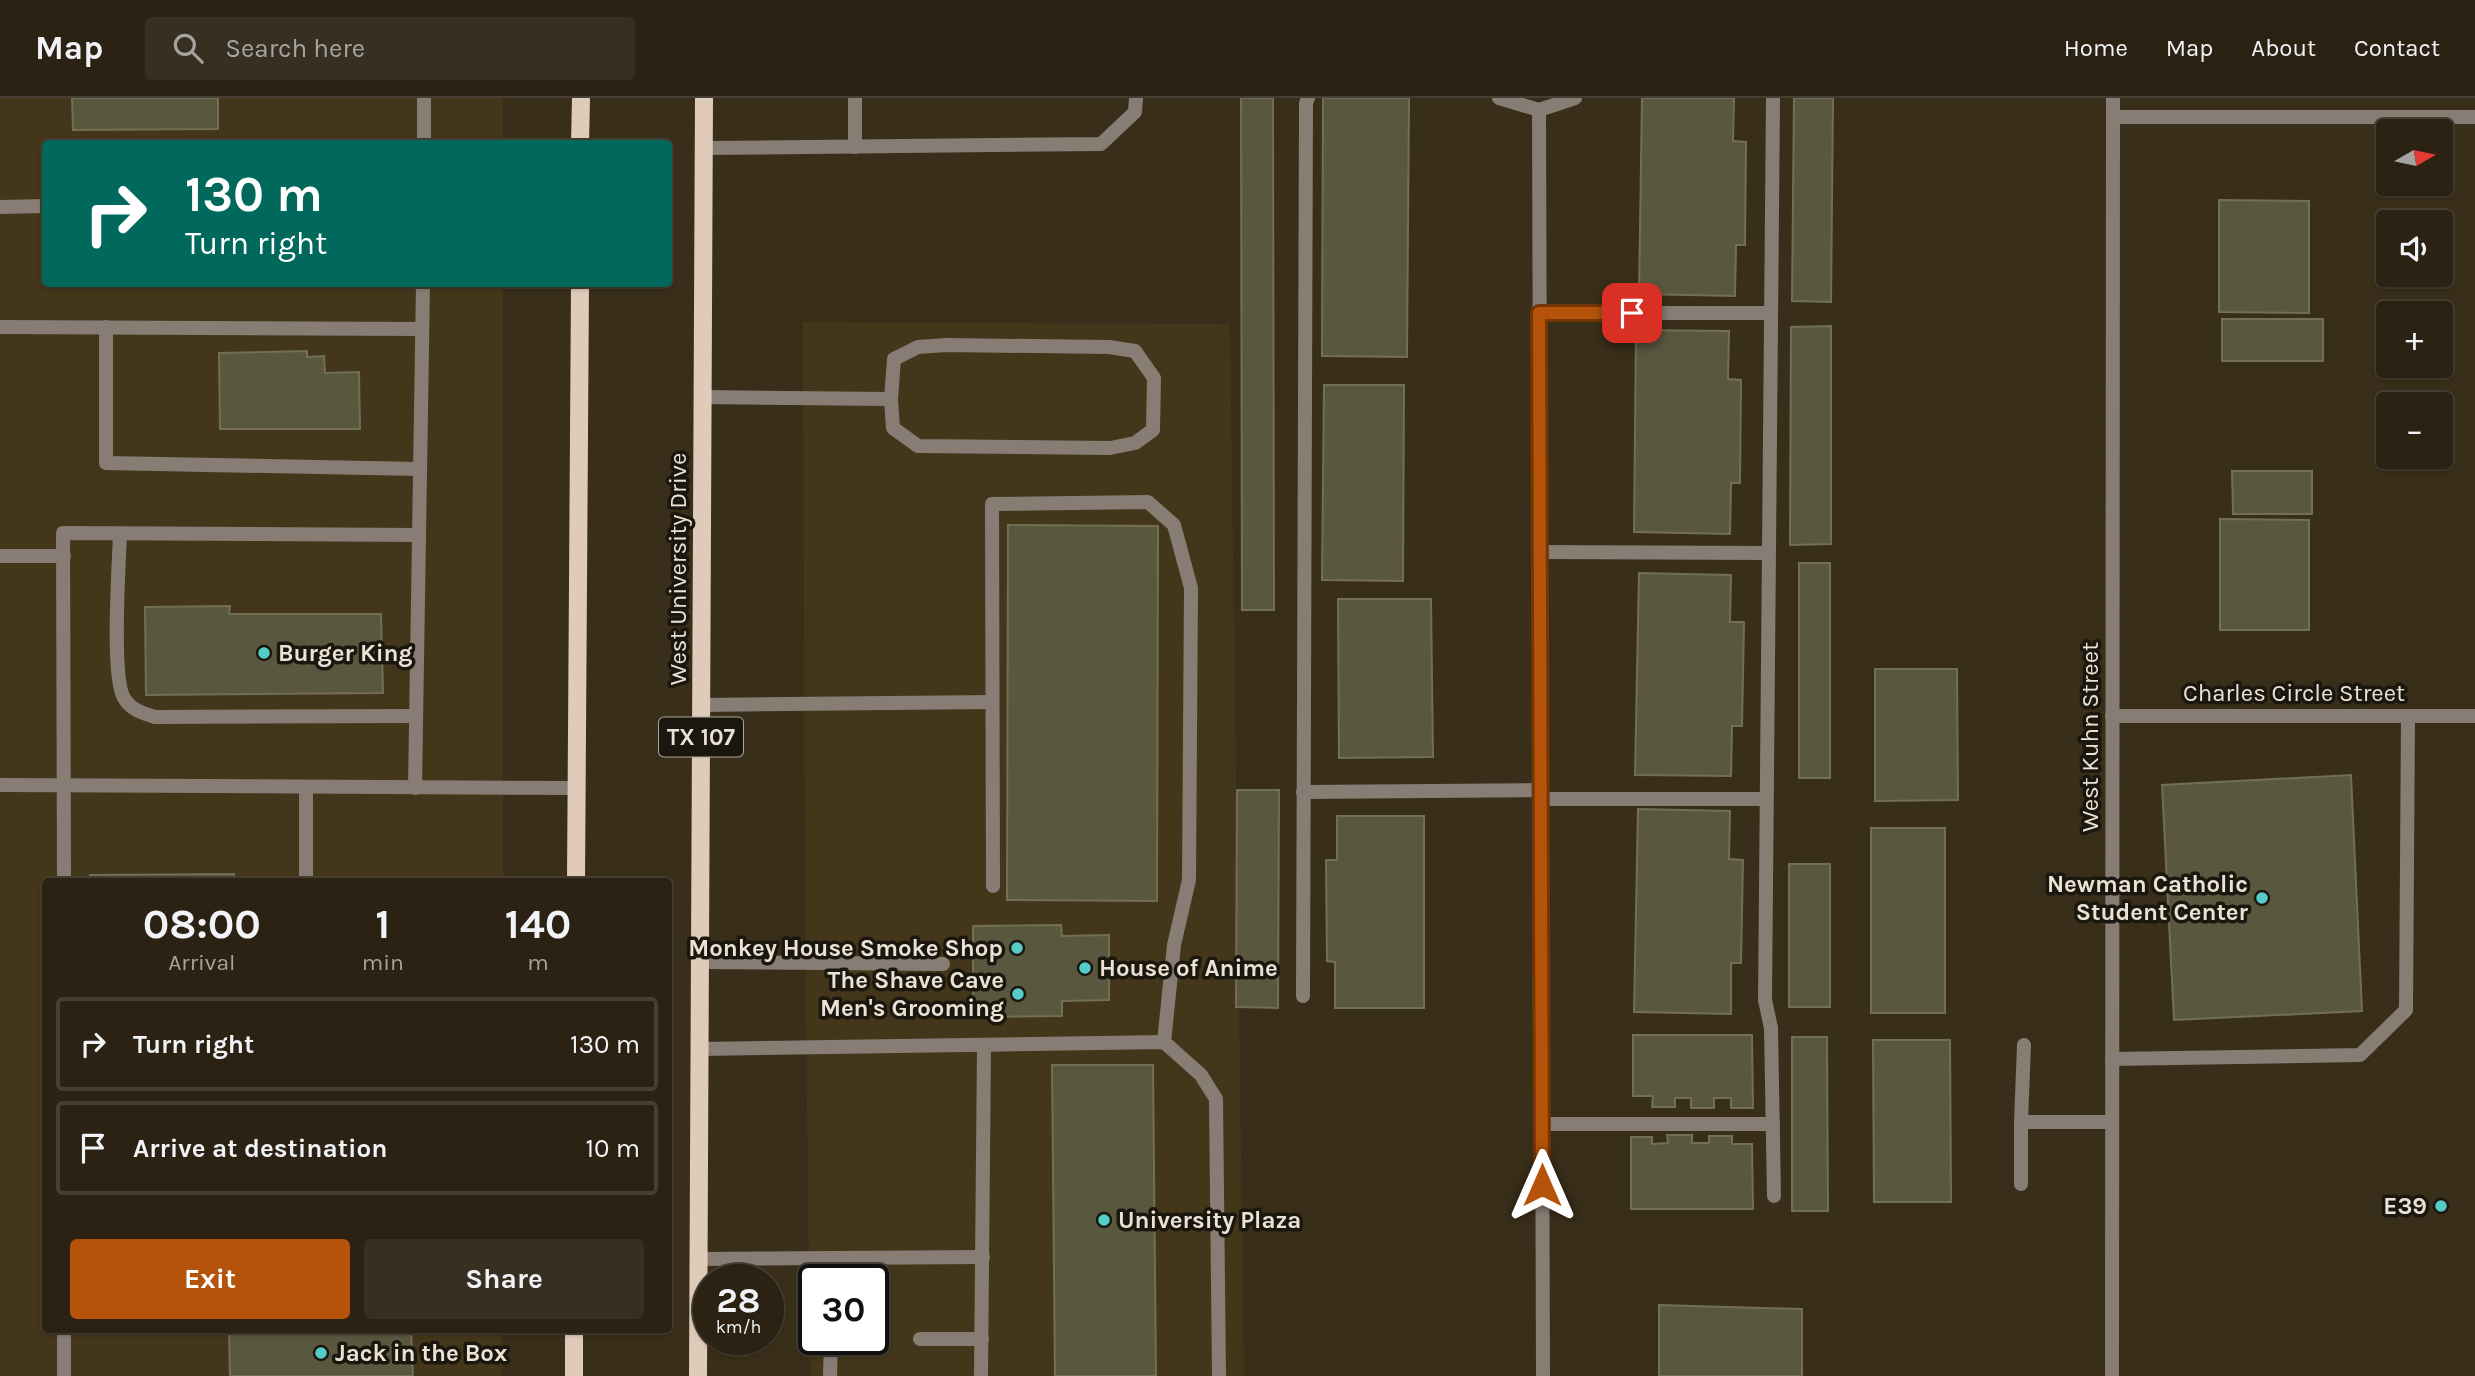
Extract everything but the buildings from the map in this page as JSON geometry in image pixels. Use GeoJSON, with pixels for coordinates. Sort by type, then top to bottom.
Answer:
{"type":"FeatureCollection","features":[{"type":"Feature","properties":{"kind":"main road"},"geometry":{"type":"LineString","coordinates":[[580,140],[581,98]]}},
{"type":"Feature","properties":{"kind":"main road","name":"West University Drive"},"geometry":{"type":"LineString","coordinates":[[698,1376],[704,98]]}},
{"type":"Feature","properties":{"kind":"main road"},"geometry":{"type":"LineString","coordinates":[[576,878],[580,287]]}},
{"type":"Feature","properties":{"kind":"main road"},"geometry":{"type":"LineString","coordinates":[[574,1333],[574,1376]]}},
{"type":"Feature","properties":{"kind":"street"},"geometry":{"type":"LineString","coordinates":[[424,98],[424,140]]}},
{"type":"Feature","properties":{"kind":"street"},"geometry":{"type":"LineString","coordinates":[[855,98],[855,147]]}},
{"type":"Feature","properties":{"kind":"street"},"geometry":{"type":"LineString","coordinates":[[704,148],[1101,144],[1135,112],[1136,98]]}},
{"type":"Feature","properties":{"kind":"street"},"geometry":{"type":"LineString","coordinates":[[1303,996],[1308,98]]}},
{"type":"Feature","properties":{"kind":"street"},"geometry":{"type":"LineString","coordinates":[[1499,98],[1539,110],[1575,98]]}},
{"type":"Feature","properties":{"kind":"street"},"geometry":{"type":"LineString","coordinates":[[1773,98],[1765,1000],[1771,1028],[1774,1196]]}},
{"type":"Feature","properties":{"kind":"street","name":"West Kuhn Street"},"geometry":{"type":"LineString","coordinates":[[2112,1376],[2113,98]]}},
{"type":"Feature","properties":{"kind":"street"},"geometry":{"type":"LineString","coordinates":[[1539,110],[1543,1376]]}},
{"type":"Feature","properties":{"kind":"street"},"geometry":{"type":"LineString","coordinates":[[2113,117],[2475,117]]}},
{"type":"Feature","properties":{"kind":"street"},"geometry":{"type":"LineString","coordinates":[[0,206],[42,206]]}},
{"type":"Feature","properties":{"kind":"street"},"geometry":{"type":"LineString","coordinates":[[415,788],[423,287]]}},
{"type":"Feature","properties":{"kind":"street"},"geometry":{"type":"LineString","coordinates":[[1539,313],[1771,313]]}},
{"type":"Feature","properties":{"kind":"street"},"geometry":{"type":"LineString","coordinates":[[0,327],[422,329]]}},
{"type":"Feature","properties":{"kind":"street"},"geometry":{"type":"LineString","coordinates":[[106,327],[106,463],[419,469]]}},
{"type":"Feature","properties":{"kind":"street"},"geometry":{"type":"LineString","coordinates":[[918,347],[1109,347],[1135,351],[1154,378],[1153,430],[1135,443],[1110,448],[918,446],[893,428],[891,399],[894,359],[918,347]]}},
{"type":"Feature","properties":{"kind":"street"},"geometry":{"type":"LineString","coordinates":[[703,397],[891,399]]}},
{"type":"Feature","properties":{"kind":"street"},"geometry":{"type":"LineString","coordinates":[[993,886],[992,504],[1148,502],[1174,525],[1191,588],[1189,880],[1174,945],[1164,1042]]}},
{"type":"Feature","properties":{"kind":"street"},"geometry":{"type":"LineString","coordinates":[[64,878],[63,533],[419,535]]}},
{"type":"Feature","properties":{"kind":"street"},"geometry":{"type":"LineString","coordinates":[[120,534],[117,665],[122,696],[135,710],[155,717],[416,716]]}},
{"type":"Feature","properties":{"kind":"street"},"geometry":{"type":"LineString","coordinates":[[1540,552],[1768,553]]}},
{"type":"Feature","properties":{"kind":"street"},"geometry":{"type":"LineString","coordinates":[[0,556],[64,556]]}},
{"type":"Feature","properties":{"kind":"street"},"geometry":{"type":"LineString","coordinates":[[702,705],[992,702]]}},
{"type":"Feature","properties":{"kind":"street","name":"Charles Circle Street"},"geometry":{"type":"LineString","coordinates":[[2112,716],[2475,716]]}},
{"type":"Feature","properties":{"kind":"street"},"geometry":{"type":"LineString","coordinates":[[2112,1059],[2360,1055],[2406,1010],[2408,716]]}},
{"type":"Feature","properties":{"kind":"street"},"geometry":{"type":"LineString","coordinates":[[0,785],[577,788]]}},
{"type":"Feature","properties":{"kind":"street"},"geometry":{"type":"LineString","coordinates":[[306,787],[306,878]]}},
{"type":"Feature","properties":{"kind":"street"},"geometry":{"type":"LineString","coordinates":[[1303,792],[1766,799]]}},
{"type":"Feature","properties":{"kind":"street"},"geometry":{"type":"LineString","coordinates":[[700,962],[943,964]]}},
{"type":"Feature","properties":{"kind":"street"},"geometry":{"type":"LineString","coordinates":[[700,1049],[1164,1042],[1201,1075],[1216,1099],[1219,1376]]}},
{"type":"Feature","properties":{"kind":"street"},"geometry":{"type":"LineString","coordinates":[[981,1376],[984,1045]]}},
{"type":"Feature","properties":{"kind":"street"},"geometry":{"type":"LineString","coordinates":[[2021,1184],[2024,1045]]}},
{"type":"Feature","properties":{"kind":"street"},"geometry":{"type":"LineString","coordinates":[[2021,1122],[2112,1122]]}},
{"type":"Feature","properties":{"kind":"street"},"geometry":{"type":"LineString","coordinates":[[1542,1125],[1773,1125]]}},
{"type":"Feature","properties":{"kind":"street"},"geometry":{"type":"LineString","coordinates":[[699,1259],[984,1257]]}},
{"type":"Feature","properties":{"kind":"street"},"geometry":{"type":"LineString","coordinates":[[832,1258],[832,1264]]}},
{"type":"Feature","properties":{"kind":"street"},"geometry":{"type":"LineString","coordinates":[[64,1333],[64,1376]]}},
{"type":"Feature","properties":{"kind":"street"},"geometry":{"type":"LineString","coordinates":[[920,1339],[982,1339]]}},
{"type":"Feature","properties":{"kind":"street"},"geometry":{"type":"LineString","coordinates":[[830,1376],[833,1355]]}},
{"type":"Feature","properties":{"kind":"shaded area"},"geometry":{"type":"Polygon","coordinates":[[[0,98],[503,98],[503,140],[42,140],[42,287],[503,287],[503,878],[42,878],[42,1333],[502,1333],[502,1376],[0,1376],[0,98]]]}},
{"type":"Feature","properties":{"kind":"shaded area"},"geometry":{"type":"Polygon","coordinates":[[[803,322],[1230,324],[1244,1376],[810,1376],[810,1355],[889,1355],[889,1264],[809,1264],[803,322]]]}},
{"type":"Feature","properties":{"kind":"place","name":"Burger King"},"geometry":{"type":"Point","coordinates":[264,653]}},
{"type":"Feature","properties":{"kind":"place","name":"Newman Catholic Student Center"},"geometry":{"type":"Point","coordinates":[2262,898]}},
{"type":"Feature","properties":{"kind":"place","name":"Monkey House Smoke Shop"},"geometry":{"type":"Point","coordinates":[1017,948]}},
{"type":"Feature","properties":{"kind":"place","name":"House of Anime"},"geometry":{"type":"Point","coordinates":[1085,968]}},
{"type":"Feature","properties":{"kind":"place","name":"The Shave Cave Men's Grooming"},"geometry":{"type":"Point","coordinates":[1018,994]}},
{"type":"Feature","properties":{"kind":"place","name":"E39"},"geometry":{"type":"Point","coordinates":[2441,1206]}},
{"type":"Feature","properties":{"kind":"place","name":"University Plaza"},"geometry":{"type":"Point","coordinates":[1104,1220]}},
{"type":"Feature","properties":{"kind":"place","name":"Jack in the Box"},"geometry":{"type":"Point","coordinates":[321,1353]}},
{"type":"Feature","properties":{"kind":"route"},"geometry":{"type":"LineString","coordinates":[[1542,1185],[1539,313],[1632,313]]}}]}
